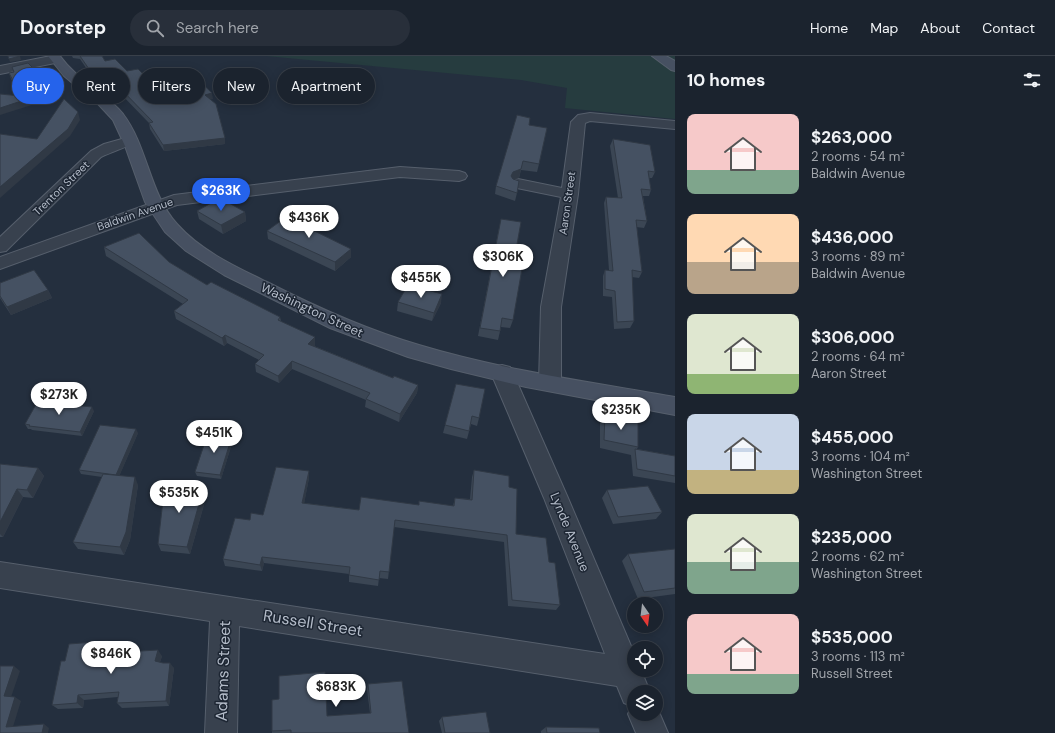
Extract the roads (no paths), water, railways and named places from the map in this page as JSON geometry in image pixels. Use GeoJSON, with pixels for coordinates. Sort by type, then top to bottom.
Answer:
{"type":"FeatureCollection","features":[{"type":"Feature","properties":{"kind":"main road"},"geometry":{"type":"LineString","coordinates":[[658,56],[675,67]]}},
{"type":"Feature","properties":{"kind":"main road","name":"Washington Street"},"geometry":{"type":"LineString","coordinates":[[54,57],[72,76],[114,113],[129,141],[146,189],[154,206],[171,228],[193,247],[256,284],[319,315],[381,340],[446,360],[550,383],[675,406]]}},
{"type":"Feature","properties":{"kind":"street"},"geometry":{"type":"LineString","coordinates":[[0,70],[54,57]]}},
{"type":"Feature","properties":{"kind":"street","name":"Aaron Street"},"geometry":{"type":"LineString","coordinates":[[550,383],[551,307],[570,194],[577,125],[580,119],[590,117],[675,125]]}},
{"type":"Feature","properties":{"kind":"street","name":"Trenton Street"},"geometry":{"type":"LineString","coordinates":[[0,247],[96,154],[109,147],[129,141]]}},
{"type":"Feature","properties":{"kind":"street","name":"Baldwin Avenue"},"geometry":{"type":"LineString","coordinates":[[0,263],[174,200],[400,172],[459,176]]}},
{"type":"Feature","properties":{"kind":"street"},"geometry":{"type":"LineString","coordinates":[[518,184],[570,194]]}},
{"type":"Feature","properties":{"kind":"street","name":"Lynde Avenue"},"geometry":{"type":"LineString","coordinates":[[502,373],[556,498],[631,682]]}},
{"type":"Feature","properties":{"kind":"street","name":"Russell Street"},"geometry":{"type":"LineString","coordinates":[[0,575],[225,609],[631,682]]}},
{"type":"Feature","properties":{"kind":"street","name":"Adams Street"},"geometry":{"type":"LineString","coordinates":[[220,733],[225,609]]}},
{"type":"Feature","properties":{"kind":"street"},"geometry":{"type":"LineString","coordinates":[[647,721],[652,733]]}}]}
